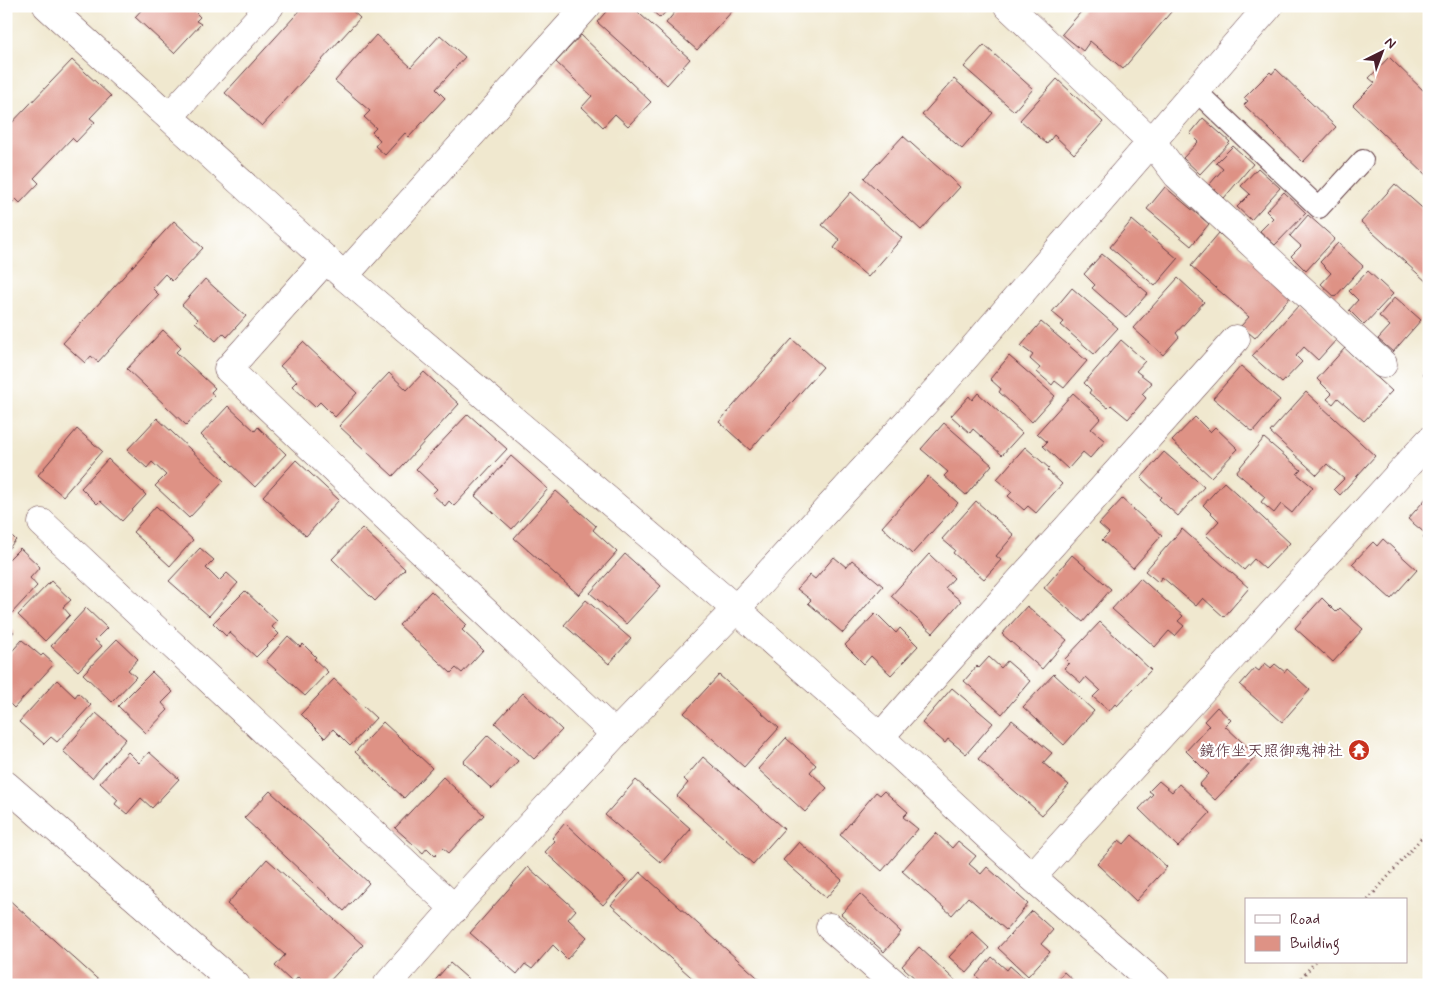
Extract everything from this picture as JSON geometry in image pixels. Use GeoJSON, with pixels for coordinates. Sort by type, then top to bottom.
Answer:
{"type":"FeatureCollection","features":[{"type":"Feature","properties":{"kind":"street"},"geometry":{"type":"LineString","coordinates":[[169,117],[270,6]]}},
{"type":"Feature","properties":{"kind":"street"},"geometry":{"type":"LineString","coordinates":[[587,6],[335,268],[228,369],[615,734]]}},
{"type":"Feature","properties":{"kind":"street"},"geometry":{"type":"LineString","coordinates":[[1008,6],[1152,142],[1177,175],[1383,364]]}},
{"type":"Feature","properties":{"kind":"street"},"geometry":{"type":"LineString","coordinates":[[387,985],[615,734],[736,609],[951,374],[1269,6]]}},
{"type":"Feature","properties":{"kind":"street"},"geometry":{"type":"LineString","coordinates":[[59,10],[169,117],[335,268],[736,609],[880,737],[1144,981]]}},
{"type":"Feature","properties":{"kind":"street"},"geometry":{"type":"LineString","coordinates":[[880,737],[1236,339]]}},
{"type":"Feature","properties":{"kind":"street"},"geometry":{"type":"LineString","coordinates":[[1032,877],[1429,441]]}},
{"type":"Feature","properties":{"kind":"street"},"geometry":{"type":"LineString","coordinates":[[42,523],[455,909]]}},
{"type":"Feature","properties":{"kind":"street"},"geometry":{"type":"LineString","coordinates":[[6,785],[236,985]]}},
{"type":"Feature","properties":{"kind":"street"},"geometry":{"type":"LineString","coordinates":[[830,928],[896,985]]}},
{"type":"Feature","properties":{"kind":"lane"},"geometry":{"type":"LineString","coordinates":[[1196,91],[1319,208],[1363,160]]}},
{"type":"Feature","properties":{"kind":"path"},"geometry":{"type":"LineString","coordinates":[[1370,898],[1429,829]]}},
{"type":"Feature","properties":{"kind":"path"},"geometry":{"type":"LineString","coordinates":[[1295,985],[1313,964]]}},
{"type":"Feature","properties":{"kind":"building"},"geometry":{"type":"Polygon","coordinates":[[[145,6],[189,6],[200,17],[196,21],[201,24],[174,53],[135,17],[145,6]]]}},
{"type":"Feature","properties":{"kind":"building"},"geometry":{"type":"Polygon","coordinates":[[[304,6],[347,6],[360,18],[262,126],[225,93],[304,6]]]}},
{"type":"Feature","properties":{"kind":"building"},"geometry":{"type":"Polygon","coordinates":[[[611,6],[631,6],[690,59],[667,85],[597,22],[611,6]]]}},
{"type":"Feature","properties":{"kind":"building"},"geometry":{"type":"Polygon","coordinates":[[[647,6],[671,6],[660,18],[647,6]]]}},
{"type":"Feature","properties":{"kind":"building"},"geometry":{"type":"Polygon","coordinates":[[[680,6],[733,6],[735,8],[697,50],[666,23],[680,6]]]}},
{"type":"Feature","properties":{"kind":"building"},"geometry":{"type":"Polygon","coordinates":[[[1086,6],[1176,6],[1123,69],[1090,41],[1083,51],[1062,34],[1086,6]]]}},
{"type":"Feature","properties":{"kind":"building"},"geometry":{"type":"Polygon","coordinates":[[[376,35],[411,67],[440,35],[465,57],[436,89],[445,98],[409,137],[405,133],[385,155],[375,146],[380,140],[372,132],[376,128],[364,117],[370,111],[335,81],[376,35]]]}},
{"type":"Feature","properties":{"kind":"building"},"geometry":{"type":"Polygon","coordinates":[[[581,35],[651,102],[628,126],[615,114],[603,127],[582,107],[592,96],[556,62],[581,35]]]}},
{"type":"Feature","properties":{"kind":"building"},"geometry":{"type":"Polygon","coordinates":[[[984,45],[1033,89],[1014,111],[964,67],[984,45]]]}},
{"type":"Feature","properties":{"kind":"building"},"geometry":{"type":"Polygon","coordinates":[[[1389,57],[1429,96],[1429,178],[1353,105],[1375,83],[1369,78],[1389,57]]]}},
{"type":"Feature","properties":{"kind":"building"},"geometry":{"type":"Polygon","coordinates":[[[72,60],[111,96],[90,118],[95,122],[76,142],[72,138],[34,178],[39,183],[20,203],[16,199],[6,209],[6,129],[72,60]]]}},
{"type":"Feature","properties":{"kind":"building"},"geometry":{"type":"Polygon","coordinates":[[[1276,69],[1336,127],[1303,162],[1244,105],[1248,101],[1244,98],[1270,72],[1272,74],[1276,69]]]}},
{"type":"Feature","properties":{"kind":"building"},"geometry":{"type":"Polygon","coordinates":[[[954,79],[993,113],[962,149],[922,115],[954,79]]]}},
{"type":"Feature","properties":{"kind":"building"},"geometry":{"type":"Polygon","coordinates":[[[1057,79],[1103,122],[1074,154],[1054,135],[1047,144],[1020,120],[1057,79]]]}},
{"type":"Feature","properties":{"kind":"building"},"geometry":{"type":"Polygon","coordinates":[[[1203,118],[1230,142],[1200,174],[1183,158],[1198,142],[1190,134],[1203,118]]]}},
{"type":"Feature","properties":{"kind":"building"},"geometry":{"type":"Polygon","coordinates":[[[903,136],[960,187],[921,230],[864,178],[903,136]]]}},
{"type":"Feature","properties":{"kind":"building"},"geometry":{"type":"Polygon","coordinates":[[[1233,146],[1253,164],[1224,198],[1209,185],[1223,169],[1216,163],[1233,146]]]}},
{"type":"Feature","properties":{"kind":"building"},"geometry":{"type":"Polygon","coordinates":[[[1258,168],[1280,188],[1251,220],[1237,207],[1250,194],[1241,186],[1258,168]]]}},
{"type":"Feature","properties":{"kind":"building"},"geometry":{"type":"Polygon","coordinates":[[[1395,184],[1429,214],[1429,284],[1361,222],[1395,184]]]}},
{"type":"Feature","properties":{"kind":"building"},"geometry":{"type":"Polygon","coordinates":[[[1165,187],[1209,224],[1191,246],[1147,209],[1165,187]]]}},
{"type":"Feature","properties":{"kind":"building"},"geometry":{"type":"Polygon","coordinates":[[[851,192],[902,238],[868,277],[834,248],[840,240],[822,225],[851,192]]]}},
{"type":"Feature","properties":{"kind":"building"},"geometry":{"type":"Polygon","coordinates":[[[1284,192],[1306,213],[1275,245],[1260,231],[1273,218],[1266,211],[1284,192]]]}},
{"type":"Feature","properties":{"kind":"building"},"geometry":{"type":"Polygon","coordinates":[[[1308,215],[1335,239],[1306,271],[1291,256],[1301,246],[1290,236],[1308,215]]]}},
{"type":"Feature","properties":{"kind":"building"},"geometry":{"type":"Polygon","coordinates":[[[1132,220],[1178,259],[1155,286],[1110,247],[1132,220]]]}},
{"type":"Feature","properties":{"kind":"building"},"geometry":{"type":"Polygon","coordinates":[[[174,221],[203,248],[172,281],[165,274],[152,288],[159,295],[98,362],[91,356],[85,363],[63,343],[174,221]]]}},
{"type":"Feature","properties":{"kind":"building"},"geometry":{"type":"Polygon","coordinates":[[[1219,233],[1291,296],[1255,338],[1241,326],[1249,317],[1191,266],[1219,233]]]}},
{"type":"Feature","properties":{"kind":"building"},"geometry":{"type":"Polygon","coordinates":[[[1338,243],[1363,266],[1335,297],[1321,284],[1331,273],[1320,262],[1338,243]]]}},
{"type":"Feature","properties":{"kind":"building"},"geometry":{"type":"Polygon","coordinates":[[[1102,254],[1148,293],[1126,318],[1092,288],[1095,285],[1084,274],[1102,254]]]}},
{"type":"Feature","properties":{"kind":"building"},"geometry":{"type":"Polygon","coordinates":[[[1368,271],[1393,294],[1364,325],[1349,310],[1358,300],[1349,291],[1368,271]]]}},
{"type":"Feature","properties":{"kind":"building"},"geometry":{"type":"Polygon","coordinates":[[[1178,278],[1204,302],[1176,333],[1179,337],[1163,355],[1133,328],[1178,278]]]}},
{"type":"Feature","properties":{"kind":"building"},"geometry":{"type":"Polygon","coordinates":[[[205,279],[246,316],[227,337],[223,333],[216,341],[195,322],[198,319],[182,305],[205,279]]]}},
{"type":"Feature","properties":{"kind":"building"},"geometry":{"type":"Polygon","coordinates":[[[1072,288],[1118,328],[1094,354],[1061,325],[1064,322],[1052,312],[1072,288]]]}},
{"type":"Feature","properties":{"kind":"building"},"geometry":{"type":"Polygon","coordinates":[[[1395,297],[1421,320],[1393,352],[1378,339],[1390,326],[1379,316],[1395,297]]]}},
{"type":"Feature","properties":{"kind":"building"},"geometry":{"type":"Polygon","coordinates":[[[1300,304],[1337,339],[1318,360],[1304,347],[1296,356],[1302,362],[1282,383],[1252,356],[1300,304]]]}},
{"type":"Feature","properties":{"kind":"building"},"geometry":{"type":"Polygon","coordinates":[[[1041,322],[1087,361],[1064,388],[1055,381],[1052,385],[1037,372],[1040,368],[1030,359],[1033,355],[1021,346],[1041,322]]]}},
{"type":"Feature","properties":{"kind":"building"},"geometry":{"type":"Polygon","coordinates":[[[163,330],[181,347],[176,352],[215,388],[211,392],[214,396],[186,425],[127,369],[163,330]]]}},
{"type":"Feature","properties":{"kind":"building"},"geometry":{"type":"Polygon","coordinates":[[[792,339],[823,367],[750,450],[719,422],[792,339]]]}},
{"type":"Feature","properties":{"kind":"building"},"geometry":{"type":"Polygon","coordinates":[[[1121,340],[1145,361],[1136,371],[1152,383],[1142,394],[1146,398],[1128,419],[1111,405],[1108,408],[1089,393],[1091,390],[1084,383],[1121,340]]]}},
{"type":"Feature","properties":{"kind":"building"},"geometry":{"type":"Polygon","coordinates":[[[303,342],[357,393],[335,417],[320,402],[315,407],[292,386],[297,381],[280,366],[303,342]]]}},
{"type":"Feature","properties":{"kind":"building"},"geometry":{"type":"Polygon","coordinates":[[[1345,348],[1392,391],[1364,421],[1338,398],[1333,404],[1327,399],[1332,394],[1317,379],[1345,348]]]}},
{"type":"Feature","properties":{"kind":"building"},"geometry":{"type":"Polygon","coordinates":[[[1009,356],[1055,396],[1032,422],[999,392],[1001,389],[990,379],[1009,356]]]}},
{"type":"Feature","properties":{"kind":"building"},"geometry":{"type":"Polygon","coordinates":[[[1241,366],[1280,400],[1253,432],[1213,398],[1241,366]]]}},
{"type":"Feature","properties":{"kind":"building"},"geometry":{"type":"Polygon","coordinates":[[[1429,366],[1429,380],[1422,374],[1429,366]]]}},
{"type":"Feature","properties":{"kind":"building"},"geometry":{"type":"Polygon","coordinates":[[[424,372],[459,404],[393,476],[339,426],[389,373],[407,390],[424,372]]]}},
{"type":"Feature","properties":{"kind":"building"},"geometry":{"type":"Polygon","coordinates":[[[1306,392],[1375,456],[1340,495],[1334,489],[1344,479],[1327,464],[1317,475],[1270,432],[1306,392]]]}},
{"type":"Feature","properties":{"kind":"building"},"geometry":{"type":"Polygon","coordinates":[[[978,393],[1022,433],[1002,455],[973,429],[970,433],[951,416],[969,396],[972,400],[978,393]]]}},
{"type":"Feature","properties":{"kind":"building"},"geometry":{"type":"Polygon","coordinates":[[[1073,393],[1101,418],[1091,429],[1105,441],[1090,458],[1083,452],[1068,469],[1043,446],[1047,442],[1037,433],[1073,393]]]}},
{"type":"Feature","properties":{"kind":"building"},"geometry":{"type":"Polygon","coordinates":[[[228,406],[255,431],[258,427],[286,454],[255,487],[201,435],[228,406]]]}},
{"type":"Feature","properties":{"kind":"building"},"geometry":{"type":"Polygon","coordinates":[[[468,414],[507,449],[454,506],[449,501],[445,506],[432,494],[437,489],[416,469],[468,414]]]}},
{"type":"Feature","properties":{"kind":"building"},"geometry":{"type":"Polygon","coordinates":[[[1195,417],[1210,432],[1215,427],[1238,449],[1211,477],[1172,441],[1195,417]]]}},
{"type":"Feature","properties":{"kind":"building"},"geometry":{"type":"Polygon","coordinates":[[[157,418],[224,481],[189,518],[155,486],[166,475],[152,462],[147,468],[127,450],[157,418]]]}},
{"type":"Feature","properties":{"kind":"building"},"geometry":{"type":"Polygon","coordinates":[[[944,423],[992,465],[966,495],[944,476],[948,472],[921,449],[944,423]]]}},
{"type":"Feature","properties":{"kind":"building"},"geometry":{"type":"Polygon","coordinates":[[[77,429],[102,451],[63,496],[38,475],[77,429]]]}},
{"type":"Feature","properties":{"kind":"building"},"geometry":{"type":"Polygon","coordinates":[[[1264,438],[1301,470],[1297,474],[1313,487],[1292,513],[1281,504],[1274,513],[1261,502],[1265,497],[1236,472],[1264,438]]]}},
{"type":"Feature","properties":{"kind":"building"},"geometry":{"type":"Polygon","coordinates":[[[1025,447],[1049,468],[1047,470],[1062,484],[1036,513],[1028,506],[1024,510],[1008,496],[1012,492],[997,479],[1025,447]]]}},
{"type":"Feature","properties":{"kind":"building"},"geometry":{"type":"Polygon","coordinates":[[[1164,452],[1204,487],[1178,516],[1159,499],[1161,497],[1141,478],[1164,452]]]}},
{"type":"Feature","properties":{"kind":"building"},"geometry":{"type":"Polygon","coordinates":[[[511,456],[548,489],[512,529],[475,496],[511,456]]]}},
{"type":"Feature","properties":{"kind":"building"},"geometry":{"type":"Polygon","coordinates":[[[108,459],[146,495],[122,521],[100,501],[97,504],[81,488],[108,459]]]}},
{"type":"Feature","properties":{"kind":"building"},"geometry":{"type":"Polygon","coordinates":[[[296,460],[339,500],[306,536],[263,496],[296,460]]]}},
{"type":"Feature","properties":{"kind":"building"},"geometry":{"type":"Polygon","coordinates":[[[928,476],[958,503],[912,554],[882,527],[928,476]]]}},
{"type":"Feature","properties":{"kind":"building"},"geometry":{"type":"Polygon","coordinates":[[[1224,482],[1290,543],[1265,569],[1254,559],[1244,570],[1206,535],[1219,521],[1203,505],[1224,482]]]}},
{"type":"Feature","properties":{"kind":"building"},"geometry":{"type":"Polygon","coordinates":[[[556,491],[596,526],[593,530],[617,552],[579,595],[514,538],[556,491]]]}},
{"type":"Feature","properties":{"kind":"building"},"geometry":{"type":"Polygon","coordinates":[[[1429,495],[1429,543],[1423,538],[1426,534],[1408,519],[1429,495]]]}},
{"type":"Feature","properties":{"kind":"building"},"geometry":{"type":"Polygon","coordinates":[[[1122,499],[1162,535],[1133,568],[1102,540],[1109,533],[1099,524],[1122,499]]]}},
{"type":"Feature","properties":{"kind":"building"},"geometry":{"type":"Polygon","coordinates":[[[976,501],[1014,535],[996,556],[1001,560],[984,579],[953,553],[955,550],[942,539],[976,501]]]}},
{"type":"Feature","properties":{"kind":"building"},"geometry":{"type":"Polygon","coordinates":[[[156,506],[193,540],[170,566],[133,532],[156,506]]]}},
{"type":"Feature","properties":{"kind":"building"},"geometry":{"type":"Polygon","coordinates":[[[362,528],[405,569],[375,601],[332,559],[362,528]]]}},
{"type":"Feature","properties":{"kind":"building"},"geometry":{"type":"Polygon","coordinates":[[[1182,529],[1249,588],[1224,617],[1203,598],[1196,606],[1162,577],[1158,582],[1145,571],[1182,529]]]}},
{"type":"Feature","properties":{"kind":"building"},"geometry":{"type":"Polygon","coordinates":[[[6,530],[16,540],[6,551],[6,530]]]}},
{"type":"Feature","properties":{"kind":"building"},"geometry":{"type":"Polygon","coordinates":[[[1383,539],[1417,570],[1391,599],[1352,564],[1373,542],[1377,546],[1383,539]]]}},
{"type":"Feature","properties":{"kind":"building"},"geometry":{"type":"Polygon","coordinates":[[[20,548],[40,567],[30,578],[37,586],[12,613],[6,607],[6,562],[20,548]]]}},
{"type":"Feature","properties":{"kind":"building"},"geometry":{"type":"Polygon","coordinates":[[[200,548],[214,560],[206,568],[219,581],[227,573],[238,583],[209,616],[169,581],[200,548]]]}},
{"type":"Feature","properties":{"kind":"building"},"geometry":{"type":"Polygon","coordinates":[[[625,554],[661,586],[626,624],[590,593],[625,554]]]}},
{"type":"Feature","properties":{"kind":"building"},"geometry":{"type":"Polygon","coordinates":[[[929,554],[954,578],[945,588],[961,601],[933,633],[891,596],[929,554]]]}},
{"type":"Feature","properties":{"kind":"building"},"geometry":{"type":"Polygon","coordinates":[[[1072,555],[1111,589],[1083,622],[1044,588],[1072,555]]]}},
{"type":"Feature","properties":{"kind":"building"},"geometry":{"type":"Polygon","coordinates":[[[834,557],[846,567],[852,560],[883,586],[843,633],[808,603],[811,600],[797,589],[810,575],[815,579],[834,557]]]}},
{"type":"Feature","properties":{"kind":"building"},"geometry":{"type":"Polygon","coordinates":[[[1140,578],[1183,616],[1178,621],[1184,626],[1175,636],[1169,631],[1155,647],[1112,609],[1140,578]]]}},
{"type":"Feature","properties":{"kind":"building"},"geometry":{"type":"Polygon","coordinates":[[[51,581],[71,600],[63,607],[70,615],[45,641],[18,615],[51,581]]]}},
{"type":"Feature","properties":{"kind":"building"},"geometry":{"type":"Polygon","coordinates":[[[245,591],[277,621],[272,627],[279,634],[256,657],[229,632],[226,636],[213,623],[245,591]]]}},
{"type":"Feature","properties":{"kind":"building"},"geometry":{"type":"Polygon","coordinates":[[[431,591],[467,625],[462,630],[483,650],[462,673],[456,668],[451,673],[399,625],[431,591]]]}},
{"type":"Feature","properties":{"kind":"building"},"geometry":{"type":"Polygon","coordinates":[[[1322,598],[1336,612],[1340,608],[1363,629],[1333,662],[1295,628],[1322,598]]]}},
{"type":"Feature","properties":{"kind":"building"},"geometry":{"type":"Polygon","coordinates":[[[586,600],[631,639],[609,664],[564,625],[586,600]]]}},
{"type":"Feature","properties":{"kind":"building"},"geometry":{"type":"Polygon","coordinates":[[[1027,606],[1067,640],[1042,669],[1002,634],[1027,606]]]}},
{"type":"Feature","properties":{"kind":"building"},"geometry":{"type":"Polygon","coordinates":[[[86,608],[107,628],[95,640],[102,646],[78,671],[51,646],[86,608]]]}},
{"type":"Feature","properties":{"kind":"building"},"geometry":{"type":"Polygon","coordinates":[[[876,613],[896,633],[900,628],[918,646],[891,675],[871,656],[864,664],[845,645],[876,613]]]}},
{"type":"Feature","properties":{"kind":"building"},"geometry":{"type":"Polygon","coordinates":[[[1100,622],[1151,670],[1117,706],[1115,704],[1109,711],[1093,697],[1100,690],[1086,677],[1081,683],[1064,668],[1069,663],[1065,659],[1100,622]]]}},
{"type":"Feature","properties":{"kind":"building"},"geometry":{"type":"Polygon","coordinates":[[[6,624],[14,632],[6,641],[6,624]]]}},
{"type":"Feature","properties":{"kind":"building"},"geometry":{"type":"Polygon","coordinates":[[[288,636],[300,647],[303,644],[316,657],[314,659],[328,672],[305,696],[266,661],[288,636]]]}},
{"type":"Feature","properties":{"kind":"building"},"geometry":{"type":"Polygon","coordinates":[[[117,639],[138,659],[128,670],[136,677],[112,702],[83,674],[117,639]]]}},
{"type":"Feature","properties":{"kind":"building"},"geometry":{"type":"Polygon","coordinates":[[[22,640],[54,664],[14,708],[6,700],[6,658],[22,640]]]}},
{"type":"Feature","properties":{"kind":"building"},"geometry":{"type":"Polygon","coordinates":[[[989,657],[1001,668],[1007,661],[1030,681],[1002,714],[964,681],[977,666],[979,668],[989,657]]]}},
{"type":"Feature","properties":{"kind":"building"},"geometry":{"type":"Polygon","coordinates":[[[1265,663],[1271,668],[1275,664],[1285,672],[1287,669],[1310,690],[1282,722],[1240,685],[1255,668],[1259,671],[1265,663]]]}},
{"type":"Feature","properties":{"kind":"building"},"geometry":{"type":"Polygon","coordinates":[[[152,672],[173,692],[162,703],[168,710],[146,733],[118,706],[152,672]]]}},
{"type":"Feature","properties":{"kind":"building"},"geometry":{"type":"Polygon","coordinates":[[[1054,674],[1094,711],[1064,745],[1023,707],[1054,674]]]}},
{"type":"Feature","properties":{"kind":"building"},"geometry":{"type":"Polygon","coordinates":[[[719,675],[779,728],[744,767],[684,713],[719,675]]]}},
{"type":"Feature","properties":{"kind":"building"},"geometry":{"type":"Polygon","coordinates":[[[334,679],[376,718],[350,746],[333,729],[325,738],[301,714],[334,679]]]}},
{"type":"Feature","properties":{"kind":"building"},"geometry":{"type":"Polygon","coordinates":[[[57,680],[75,697],[78,693],[91,705],[57,742],[51,737],[44,744],[19,722],[57,680]]]}},
{"type":"Feature","properties":{"kind":"building"},"geometry":{"type":"Polygon","coordinates":[[[952,688],[993,723],[966,754],[948,739],[945,743],[922,723],[952,688]]]}},
{"type":"Feature","properties":{"kind":"building"},"geometry":{"type":"Polygon","coordinates":[[[523,693],[562,730],[534,759],[495,723],[523,693]]]}},
{"type":"Feature","properties":{"kind":"building"},"geometry":{"type":"Polygon","coordinates":[[[1217,707],[1231,720],[1225,726],[1257,756],[1215,800],[1199,785],[1209,774],[1186,751],[1209,726],[1204,721],[1217,707]]]}},
{"type":"Feature","properties":{"kind":"building"},"geometry":{"type":"Polygon","coordinates":[[[96,713],[126,739],[92,778],[63,751],[96,713]]]}},
{"type":"Feature","properties":{"kind":"building"},"geometry":{"type":"Polygon","coordinates":[[[1012,720],[1052,753],[1043,763],[1069,785],[1042,815],[978,759],[1012,720]]]}},
{"type":"Feature","properties":{"kind":"building"},"geometry":{"type":"Polygon","coordinates":[[[383,722],[432,768],[404,798],[355,752],[383,722]]]}},
{"type":"Feature","properties":{"kind":"building"},"geometry":{"type":"Polygon","coordinates":[[[488,735],[518,761],[492,789],[463,762],[488,735]]]}},
{"type":"Feature","properties":{"kind":"building"},"geometry":{"type":"Polygon","coordinates":[[[786,738],[816,765],[810,772],[827,788],[805,812],[758,769],[786,738]]]}},
{"type":"Feature","properties":{"kind":"building"},"geometry":{"type":"Polygon","coordinates":[[[128,752],[139,763],[149,752],[179,779],[152,808],[141,798],[127,814],[115,804],[118,800],[100,783],[128,752]]]}},
{"type":"Feature","properties":{"kind":"building"},"geometry":{"type":"Polygon","coordinates":[[[703,757],[784,829],[753,864],[677,796],[688,783],[684,779],[703,757]]]}},
{"type":"Feature","properties":{"kind":"building"},"geometry":{"type":"Polygon","coordinates":[[[443,777],[484,815],[449,853],[443,848],[435,856],[427,848],[423,853],[395,828],[443,777]]]}},
{"type":"Feature","properties":{"kind":"building"},"geometry":{"type":"Polygon","coordinates":[[[636,780],[691,829],[661,863],[605,815],[636,780]]]}},
{"type":"Feature","properties":{"kind":"building"},"geometry":{"type":"Polygon","coordinates":[[[1159,781],[1172,792],[1179,784],[1210,813],[1178,847],[1139,809],[1153,794],[1149,791],[1159,781]]]}},
{"type":"Feature","properties":{"kind":"building"},"geometry":{"type":"Polygon","coordinates":[[[270,791],[369,883],[344,911],[244,818],[270,791]]]}},
{"type":"Feature","properties":{"kind":"building"},"geometry":{"type":"Polygon","coordinates":[[[884,791],[908,812],[903,817],[918,829],[882,871],[840,835],[876,792],[880,795],[884,791]]]}},
{"type":"Feature","properties":{"kind":"building"},"geometry":{"type":"Polygon","coordinates":[[[565,823],[626,880],[603,905],[545,852],[555,841],[552,838],[565,823]]]}},
{"type":"Feature","properties":{"kind":"building"},"geometry":{"type":"Polygon","coordinates":[[[936,833],[952,848],[958,841],[976,856],[969,864],[981,874],[987,867],[1028,904],[1006,930],[968,897],[952,915],[902,871],[936,833]]]}},
{"type":"Feature","properties":{"kind":"building"},"geometry":{"type":"Polygon","coordinates":[[[1132,835],[1167,867],[1136,901],[1097,864],[1119,840],[1124,844],[1132,835]]]}},
{"type":"Feature","properties":{"kind":"building"},"geometry":{"type":"Polygon","coordinates":[[[799,842],[842,880],[826,898],[783,860],[799,842]]]}},
{"type":"Feature","properties":{"kind":"building"},"geometry":{"type":"Polygon","coordinates":[[[267,859],[363,945],[326,985],[306,985],[298,977],[293,983],[275,966],[285,955],[227,904],[267,859]]]}},
{"type":"Feature","properties":{"kind":"building"},"geometry":{"type":"Polygon","coordinates":[[[528,867],[576,910],[568,919],[587,937],[567,959],[553,945],[532,969],[525,964],[517,974],[470,933],[528,867]]]}},
{"type":"Feature","properties":{"kind":"building"},"geometry":{"type":"Polygon","coordinates":[[[640,872],[766,985],[700,985],[611,905],[640,872]]]}},
{"type":"Feature","properties":{"kind":"building"},"geometry":{"type":"Polygon","coordinates":[[[860,894],[901,932],[884,952],[841,914],[860,894]]]}},
{"type":"Feature","properties":{"kind":"building"},"geometry":{"type":"Polygon","coordinates":[[[6,897],[104,985],[6,985],[6,897]]]}},
{"type":"Feature","properties":{"kind":"building"},"geometry":{"type":"Polygon","coordinates":[[[1032,911],[1053,930],[1041,944],[1050,952],[1028,976],[998,948],[1032,911]]]}},
{"type":"Feature","properties":{"kind":"building"},"geometry":{"type":"Polygon","coordinates":[[[972,932],[989,948],[967,973],[949,957],[972,932]]]}},
{"type":"Feature","properties":{"kind":"building"},"geometry":{"type":"Polygon","coordinates":[[[919,947],[960,985],[922,985],[902,966],[919,947]]]}},
{"type":"Feature","properties":{"kind":"building"},"geometry":{"type":"Polygon","coordinates":[[[992,957],[1007,970],[1010,966],[1032,985],[986,985],[976,976],[992,957]]]}},
{"type":"Feature","properties":{"kind":"building"},"geometry":{"type":"Polygon","coordinates":[[[450,963],[475,985],[431,985],[450,963]]]}},
{"type":"Feature","properties":{"kind":"building"},"geometry":{"type":"Polygon","coordinates":[[[1064,972],[1078,985],[1053,985],[1064,972]]]}},
{"type":"Feature","properties":{"kind":"place","name":"鏡作坐天照御魂神社"},"geometry":{"type":"Point","coordinates":[1359,750]}}]}
